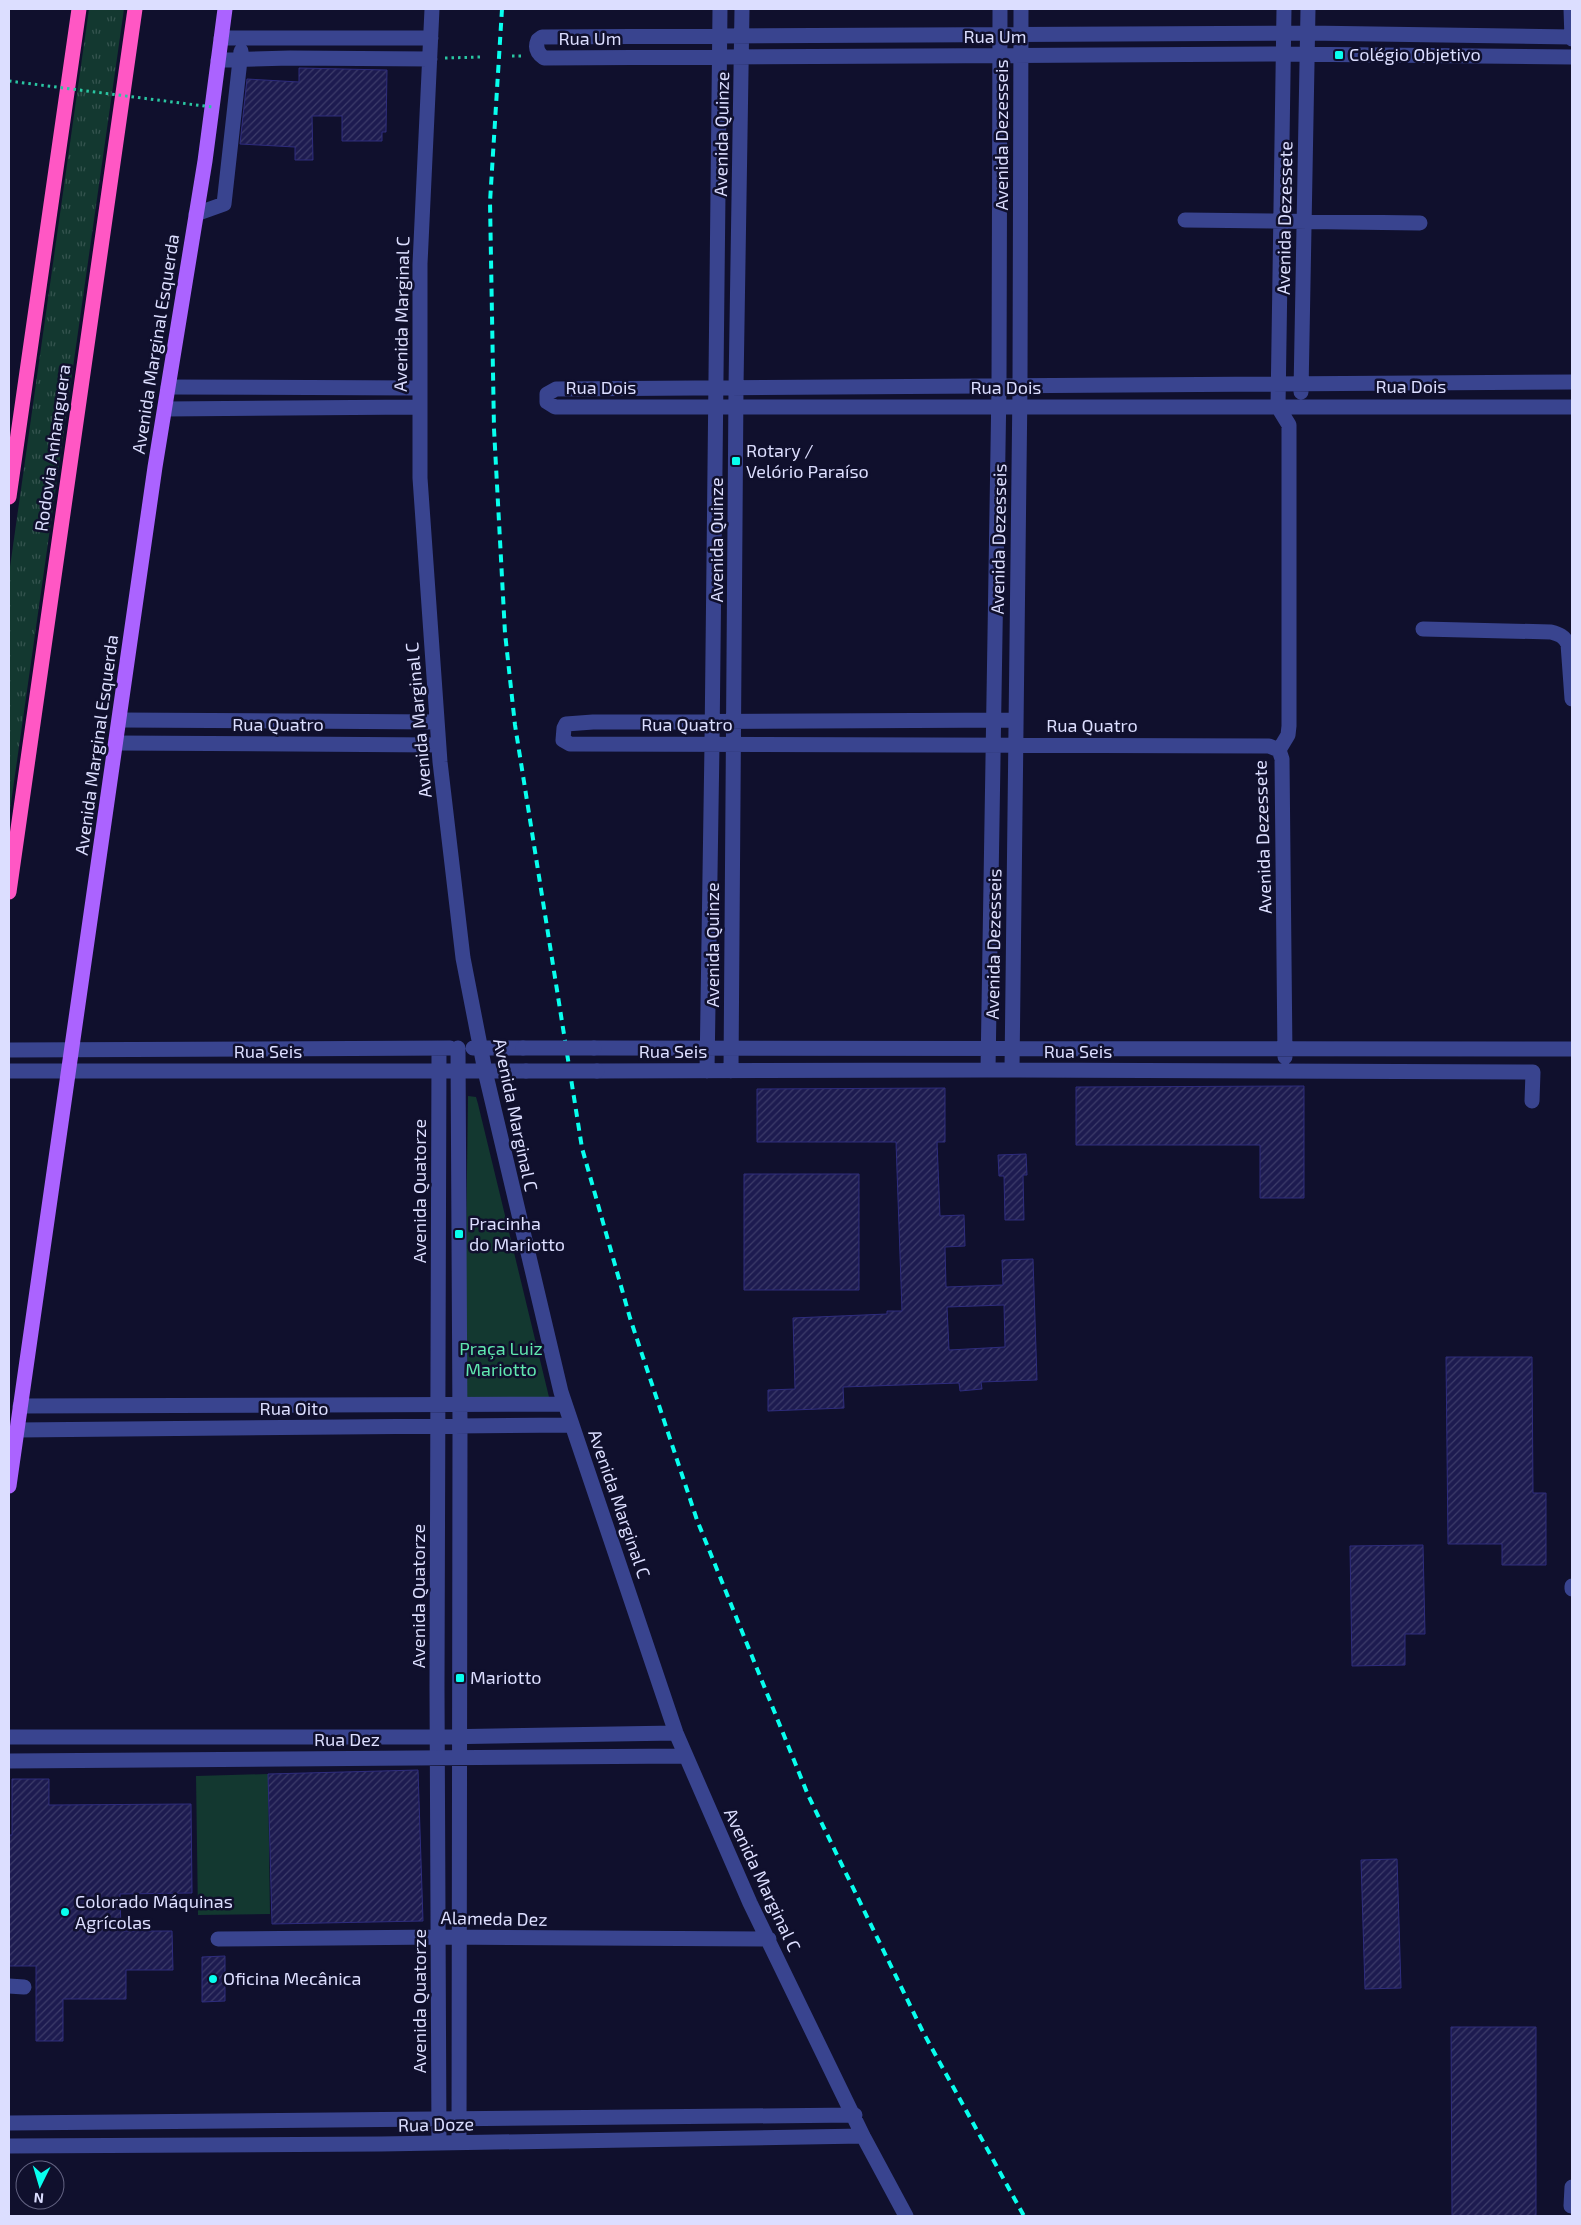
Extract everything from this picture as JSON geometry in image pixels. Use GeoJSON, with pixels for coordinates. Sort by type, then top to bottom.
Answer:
{"type":"FeatureCollection","features":[{"type":"Feature","properties":{"kind":"highway","name":"Rodovia Anhanguera"},"geometry":{"type":"LineString","coordinates":[[9,497],[79,9]]}},
{"type":"Feature","properties":{"kind":"highway","name":"Rodovia Anhanguera"},"geometry":{"type":"LineString","coordinates":[[9,892],[135,9]]}},
{"type":"Feature","properties":{"kind":"main road","name":"Avenida Marginal Esquerda"},"geometry":{"type":"LineString","coordinates":[[9,1486],[168,387],[212,107],[224,9]]}},
{"type":"Feature","properties":{"kind":"street","name":"Avenida Marginal C"},"geometry":{"type":"LineString","coordinates":[[432,9],[420,264],[420,478],[438,745],[463,958],[485,1071],[565,1404],[676,1733],[769,1939],[855,2115],[863,2136],[906,2216]]}},
{"type":"Feature","properties":{"kind":"street","name":"Avenida Quinze"},"geometry":{"type":"LineString","coordinates":[[707,1071],[720,9]]}},
{"type":"Feature","properties":{"kind":"street","name":"Avenida Quinze"},"geometry":{"type":"LineString","coordinates":[[732,1071],[736,388],[742,9]]}},
{"type":"Feature","properties":{"kind":"street","name":"Avenida Dezesseis"},"geometry":{"type":"LineString","coordinates":[[988,1070],[997,407],[999,386],[1000,9]]}},
{"type":"Feature","properties":{"kind":"street","name":"Avenida Dezesseis"},"geometry":{"type":"LineString","coordinates":[[1012,1070],[1020,386],[1021,9]]}},
{"type":"Feature","properties":{"kind":"street","name":"Avenida Dezessete"},"geometry":{"type":"LineString","coordinates":[[1278,407],[1284,9]]}},
{"type":"Feature","properties":{"kind":"street","name":"Avenida Dezessete"},"geometry":{"type":"LineString","coordinates":[[1286,1071],[1282,759],[1279,750],[1288,735],[1289,726],[1289,425],[1301,406],[1308,9]]}},
{"type":"Feature","properties":{"kind":"street"},"geometry":{"type":"LineString","coordinates":[[1571,9],[1572,37]]}},
{"type":"Feature","properties":{"kind":"street","name":"Rua Um"},"geometry":{"type":"LineString","coordinates":[[1572,37],[1308,33],[542,37],[538,40],[536,47],[544,58],[1283,54],[1572,58]]}},
{"type":"Feature","properties":{"kind":"street"},"geometry":{"type":"LineString","coordinates":[[221,38],[431,38]]}},
{"type":"Feature","properties":{"kind":"street"},"geometry":{"type":"LineString","coordinates":[[196,214],[224,204],[242,38]]}},
{"type":"Feature","properties":{"kind":"street"},"geometry":{"type":"LineString","coordinates":[[218,60],[430,59]]}},
{"type":"Feature","properties":{"kind":"street"},"geometry":{"type":"LineString","coordinates":[[1185,220],[1420,223]]}},
{"type":"Feature","properties":{"kind":"street","name":"Rua Dois"},"geometry":{"type":"LineString","coordinates":[[1572,382],[556,389],[547,394],[546,399],[547,402],[555,407],[1572,407]]}},
{"type":"Feature","properties":{"kind":"street"},"geometry":{"type":"LineString","coordinates":[[168,387],[419,388]]}},
{"type":"Feature","properties":{"kind":"street"},"geometry":{"type":"LineString","coordinates":[[165,409],[419,407]]}},
{"type":"Feature","properties":{"kind":"street"},"geometry":{"type":"LineString","coordinates":[[1278,407],[1289,425]]}},
{"type":"Feature","properties":{"kind":"street"},"geometry":{"type":"LineString","coordinates":[[1423,629],[1551,632],[1559,634],[1565,638],[1568,644],[1572,699]]}},
{"type":"Feature","properties":{"kind":"street","name":"Rua Quatro"},"geometry":{"type":"LineString","coordinates":[[120,720],[437,722]]}},
{"type":"Feature","properties":{"kind":"street","name":"Rua Quatro"},"geometry":{"type":"LineString","coordinates":[[1016,720],[593,722],[566,724],[563,740],[570,744],[1269,746],[1279,750]]}},
{"type":"Feature","properties":{"kind":"street"},"geometry":{"type":"LineString","coordinates":[[593,722],[594,744]]}},
{"type":"Feature","properties":{"kind":"street","name":"Rua Quatro"},"geometry":{"type":"LineString","coordinates":[[116,743],[438,745]]}},
{"type":"Feature","properties":{"kind":"street"},"geometry":{"type":"LineString","coordinates":[[458,1048],[460,1426],[459,2143]]}},
{"type":"Feature","properties":{"kind":"street","name":"Rua Seis"},"geometry":{"type":"LineString","coordinates":[[9,1050],[458,1048],[1572,1049]]}},
{"type":"Feature","properties":{"kind":"street","name":"Avenida Quatorze"},"geometry":{"type":"LineString","coordinates":[[439,1049],[439,2143]]}},
{"type":"Feature","properties":{"kind":"street"},"geometry":{"type":"LineString","coordinates":[[1265,1049],[1266,1070]]}},
{"type":"Feature","properties":{"kind":"street","name":"Rua Seis"},"geometry":{"type":"LineString","coordinates":[[9,1071],[1266,1070],[1533,1072],[1532,1101]]}},
{"type":"Feature","properties":{"kind":"street","name":"Rua Oito"},"geometry":{"type":"LineString","coordinates":[[20,1406],[565,1404]]}},
{"type":"Feature","properties":{"kind":"street","name":"Rua Oito"},"geometry":{"type":"LineString","coordinates":[[17,1430],[572,1425]]}},
{"type":"Feature","properties":{"kind":"street","name":"Rua Dez"},"geometry":{"type":"LineString","coordinates":[[9,1737],[460,1737],[676,1733]]}},
{"type":"Feature","properties":{"kind":"street","name":"Rua Dez"},"geometry":{"type":"LineString","coordinates":[[9,1761],[685,1756]]}},
{"type":"Feature","properties":{"kind":"street","name":"Alameda Dez"},"geometry":{"type":"LineString","coordinates":[[218,1939],[439,1937],[769,1939]]}},
{"type":"Feature","properties":{"kind":"street","name":"Rua Doze"},"geometry":{"type":"LineString","coordinates":[[9,2123],[855,2115]]}},
{"type":"Feature","properties":{"kind":"street","name":"Rua Doze"},"geometry":{"type":"LineString","coordinates":[[9,2146],[459,2143],[863,2136]]}},
{"type":"Feature","properties":{"kind":"street"},"geometry":{"type":"LineString","coordinates":[[1571,2206],[1572,2187]]}},
{"type":"Feature","properties":{"kind":"path"},"geometry":{"type":"LineString","coordinates":[[430,59],[482,57]]}},
{"type":"Feature","properties":{"kind":"path"},"geometry":{"type":"LineString","coordinates":[[9,81],[212,107]]}},
{"type":"Feature","properties":{"kind":"green space"},"geometry":{"type":"Polygon","coordinates":[[[89,9],[124,9],[9,817],[9,574],[89,9]]]}},
{"type":"Feature","properties":{"kind":"green space","name":"Praça Luiz Mariotto"},"geometry":{"type":"Polygon","coordinates":[[[468,1096],[476,1097],[478,1104],[549,1397],[464,1398],[468,1096]]]}},
{"type":"Feature","properties":{"kind":"green space"},"geometry":{"type":"Polygon","coordinates":[[[268,1774],[270,1914],[198,1915],[196,1776],[268,1774]]]}},
{"type":"Feature","properties":{"kind":"building"},"geometry":{"type":"Polygon","coordinates":[[[299,68],[387,70],[386,132],[382,132],[382,141],[342,141],[342,116],[312,116],[313,160],[295,160],[295,147],[240,144],[247,79],[299,82],[299,68]]]}},
{"type":"Feature","properties":{"kind":"building"},"geometry":{"type":"Polygon","coordinates":[[[1304,1086],[1304,1198],[1260,1198],[1260,1145],[1076,1145],[1076,1087],[1304,1086]]]}},
{"type":"Feature","properties":{"kind":"building"},"geometry":{"type":"Polygon","coordinates":[[[945,1088],[945,1142],[937,1142],[940,1216],[964,1215],[965,1246],[945,1247],[946,1287],[1003,1285],[1002,1260],[1033,1259],[1037,1380],[981,1382],[982,1389],[960,1391],[959,1383],[843,1387],[844,1408],[768,1411],[768,1390],[795,1389],[793,1318],[887,1314],[887,1311],[902,1311],[896,1142],[757,1142],[757,1089],[945,1088]],[[1004,1305],[947,1307],[949,1350],[1005,1347],[1004,1305]]]}},
{"type":"Feature","properties":{"kind":"building"},"geometry":{"type":"Polygon","coordinates":[[[1026,1154],[1027,1175],[1023,1175],[1024,1220],[1005,1220],[1004,1176],[999,1176],[998,1155],[1026,1154]]]}},
{"type":"Feature","properties":{"kind":"building"},"geometry":{"type":"Polygon","coordinates":[[[744,1174],[859,1174],[859,1290],[744,1290],[744,1174]]]}},
{"type":"Feature","properties":{"kind":"building"},"geometry":{"type":"Polygon","coordinates":[[[1446,1357],[1532,1357],[1533,1493],[1546,1493],[1546,1565],[1502,1565],[1502,1544],[1448,1544],[1446,1357]]]}},
{"type":"Feature","properties":{"kind":"building"},"geometry":{"type":"Polygon","coordinates":[[[1423,1545],[1425,1634],[1405,1634],[1405,1665],[1352,1666],[1350,1546],[1423,1545]]]}},
{"type":"Feature","properties":{"kind":"building"},"geometry":{"type":"Polygon","coordinates":[[[418,1770],[423,1921],[272,1924],[268,1774],[418,1770]]]}},
{"type":"Feature","properties":{"kind":"building","name":"Colorado Máquinas Agrícolas"},"geometry":{"type":"Polygon","coordinates":[[[12,1779],[49,1779],[49,1805],[191,1804],[192,1893],[120,1894],[121,1931],[172,1931],[173,1970],[126,1970],[126,1999],[63,1999],[63,2041],[36,2041],[36,1966],[9,1966],[9,1835],[12,1835],[12,1779]]]}},
{"type":"Feature","properties":{"kind":"building"},"geometry":{"type":"Polygon","coordinates":[[[1397,1859],[1401,1988],[1365,1989],[1361,1860],[1397,1859]]]}},
{"type":"Feature","properties":{"kind":"building","name":"Oficina Mecânica"},"geometry":{"type":"Polygon","coordinates":[[[225,1956],[225,2001],[202,2002],[202,1957],[225,1956]]]}},
{"type":"Feature","properties":{"kind":"building"},"geometry":{"type":"Polygon","coordinates":[[[1451,2027],[1536,2027],[1536,2216],[1452,2216],[1451,2027]]]}},
{"type":"Feature","properties":{"kind":"railway"},"geometry":{"type":"LineString","coordinates":[[502,9],[490,202],[494,429],[505,633],[515,725],[582,1148],[630,1318],[697,1520],[808,1795],[923,2032],[1024,2216]]}},
{"type":"Feature","properties":{"kind":"place","name":"Colégio Objetivo"},"geometry":{"type":"Point","coordinates":[1339,55]}},
{"type":"Feature","properties":{"kind":"place","name":"Rotary / Velório Paraíso"},"geometry":{"type":"Point","coordinates":[736,461]}},
{"type":"Feature","properties":{"kind":"place","name":"Pracinha do Mariotto"},"geometry":{"type":"Point","coordinates":[459,1234]}},
{"type":"Feature","properties":{"kind":"place","name":"Mariotto"},"geometry":{"type":"Point","coordinates":[460,1678]}},
{"type":"Feature","properties":{"kind":"place","name":"Colorado Máquinas Agrícolas"},"geometry":{"type":"Point","coordinates":[65,1912]}},
{"type":"Feature","properties":{"kind":"place","name":"Oficina Mecânica"},"geometry":{"type":"Point","coordinates":[213,1979]}}]}
